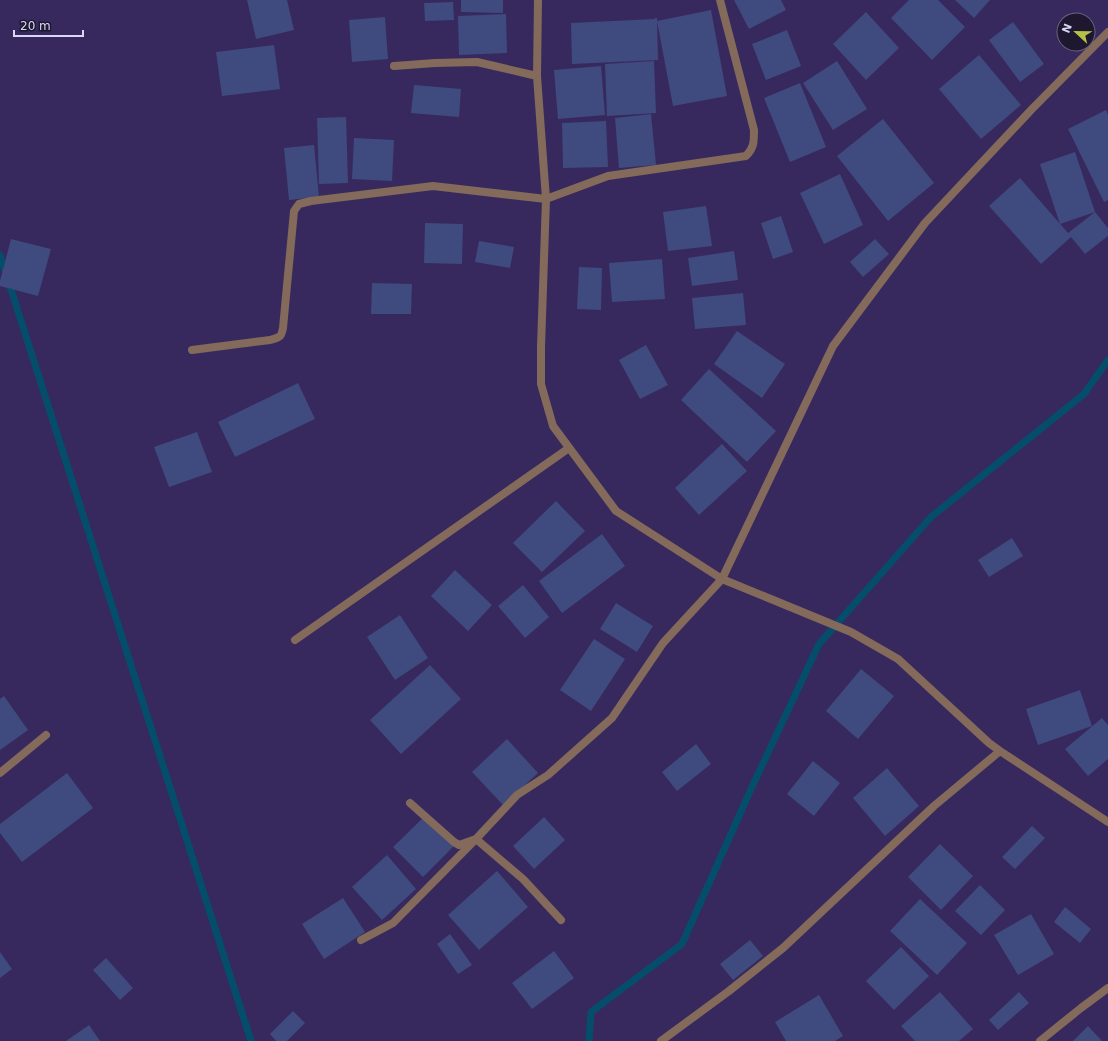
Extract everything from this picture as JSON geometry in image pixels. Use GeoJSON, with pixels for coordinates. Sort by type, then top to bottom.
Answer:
{"type":"FeatureCollection","features":[{"type":"Feature","properties":{"kind":"street"},"geometry":{"type":"LineString","coordinates":[[538,0],[537,76],[546,199],[541,384],[553,426],[616,511],[722,579],[851,632],[898,659],[989,743],[1108,822]]}},
{"type":"Feature","properties":{"kind":"street"},"geometry":{"type":"LineString","coordinates":[[192,350],[279,338],[284,320],[294,211],[299,204],[311,201],[433,186],[546,199],[608,176],[746,156],[752,150],[754,130],[720,0]]}},
{"type":"Feature","properties":{"kind":"street"},"geometry":{"type":"LineString","coordinates":[[361,940],[393,923],[476,839],[517,794],[548,775],[612,718],[663,643],[722,579],[833,346],[925,223],[1032,109],[1108,32]]}},
{"type":"Feature","properties":{"kind":"street"},"geometry":{"type":"LineString","coordinates":[[394,66],[477,62],[537,76]]}},
{"type":"Feature","properties":{"kind":"street"},"geometry":{"type":"LineString","coordinates":[[295,640],[569,448]]}},
{"type":"Feature","properties":{"kind":"street"},"geometry":{"type":"LineString","coordinates":[[0,773],[46,735]]}},
{"type":"Feature","properties":{"kind":"street"},"geometry":{"type":"LineString","coordinates":[[661,1041],[729,992],[783,948],[934,806],[1000,751]]}},
{"type":"Feature","properties":{"kind":"street"},"geometry":{"type":"LineString","coordinates":[[410,803],[459,845],[476,839]]}},
{"type":"Feature","properties":{"kind":"street"},"geometry":{"type":"LineString","coordinates":[[476,839],[523,879],[561,920]]}},
{"type":"Feature","properties":{"kind":"street"},"geometry":{"type":"LineString","coordinates":[[1040,1041],[1108,988]]}},
{"type":"Feature","properties":{"kind":"building"},"geometry":{"type":"Polygon","coordinates":[[[247,0],[287,0],[294,30],[256,39],[247,0]]]}},
{"type":"Feature","properties":{"kind":"building"},"geometry":{"type":"Polygon","coordinates":[[[461,0],[503,0],[503,13],[461,12],[461,0]]]}},
{"type":"Feature","properties":{"kind":"building"},"geometry":{"type":"Polygon","coordinates":[[[734,0],[781,0],[786,10],[749,29],[734,0]]]}},
{"type":"Feature","properties":{"kind":"building"},"geometry":{"type":"Polygon","coordinates":[[[909,0],[938,0],[965,27],[932,60],[891,18],[909,0]]]}},
{"type":"Feature","properties":{"kind":"building"},"geometry":{"type":"Polygon","coordinates":[[[955,0],[990,0],[974,18],[955,0]]]}},
{"type":"Feature","properties":{"kind":"building"},"geometry":{"type":"Polygon","coordinates":[[[453,2],[454,20],[425,21],[424,3],[453,2]]]}},
{"type":"Feature","properties":{"kind":"building"},"geometry":{"type":"Polygon","coordinates":[[[711,10],[727,96],[673,106],[657,21],[711,10]]]}},
{"type":"Feature","properties":{"kind":"building"},"geometry":{"type":"Polygon","coordinates":[[[866,12],[899,48],[866,80],[833,44],[866,12]]]}},
{"type":"Feature","properties":{"kind":"building"},"geometry":{"type":"Polygon","coordinates":[[[506,14],[507,53],[459,55],[458,16],[506,14]]]}},
{"type":"Feature","properties":{"kind":"building"},"geometry":{"type":"Polygon","coordinates":[[[385,17],[388,59],[352,62],[349,20],[385,17]]]}},
{"type":"Feature","properties":{"kind":"building"},"geometry":{"type":"Polygon","coordinates":[[[657,18],[658,60],[572,64],[571,23],[657,18]]]}},
{"type":"Feature","properties":{"kind":"building"},"geometry":{"type":"Polygon","coordinates":[[[1013,22],[1044,64],[1020,82],[989,40],[1013,22]]]}},
{"type":"Feature","properties":{"kind":"building"},"geometry":{"type":"Polygon","coordinates":[[[787,30],[801,66],[766,80],[752,44],[787,30]]]}},
{"type":"Feature","properties":{"kind":"building"},"geometry":{"type":"Polygon","coordinates":[[[274,45],[280,89],[222,96],[216,52],[274,45]]]}},
{"type":"Feature","properties":{"kind":"building"},"geometry":{"type":"Polygon","coordinates":[[[979,55],[1021,105],[981,139],[939,89],[979,55]]]}},
{"type":"Feature","properties":{"kind":"building"},"geometry":{"type":"Polygon","coordinates":[[[654,61],[656,113],[607,116],[605,64],[654,61]]]}},
{"type":"Feature","properties":{"kind":"building"},"geometry":{"type":"Polygon","coordinates":[[[837,61],[867,109],[833,130],[803,83],[837,61]]]}},
{"type":"Feature","properties":{"kind":"building"},"geometry":{"type":"Polygon","coordinates":[[[601,66],[605,115],[558,119],[554,70],[601,66]]]}},
{"type":"Feature","properties":{"kind":"building"},"geometry":{"type":"Polygon","coordinates":[[[800,83],[826,147],[790,162],[764,98],[800,83]]]}},
{"type":"Feature","properties":{"kind":"building"},"geometry":{"type":"Polygon","coordinates":[[[414,85],[461,89],[459,117],[411,113],[414,85]]]}},
{"type":"Feature","properties":{"kind":"building"},"geometry":{"type":"Polygon","coordinates":[[[1106,110],[1108,115],[1108,200],[1104,202],[1068,129],[1106,110]]]}},
{"type":"Feature","properties":{"kind":"building"},"geometry":{"type":"Polygon","coordinates":[[[651,114],[656,165],[619,168],[615,118],[651,114]]]}},
{"type":"Feature","properties":{"kind":"building"},"geometry":{"type":"Polygon","coordinates":[[[346,117],[348,183],[319,184],[317,118],[346,117]]]}},
{"type":"Feature","properties":{"kind":"building"},"geometry":{"type":"Polygon","coordinates":[[[883,119],[934,183],[888,221],[837,156],[883,119]]]}},
{"type":"Feature","properties":{"kind":"building"},"geometry":{"type":"Polygon","coordinates":[[[606,121],[608,167],[563,168],[562,123],[606,121]]]}},
{"type":"Feature","properties":{"kind":"building"},"geometry":{"type":"Polygon","coordinates":[[[354,138],[394,140],[392,181],[352,179],[354,138]]]}},
{"type":"Feature","properties":{"kind":"building"},"geometry":{"type":"Polygon","coordinates":[[[314,145],[319,197],[289,200],[284,148],[314,145]]]}},
{"type":"Feature","properties":{"kind":"building"},"geometry":{"type":"Polygon","coordinates":[[[1075,152],[1095,212],[1060,224],[1040,164],[1075,152]]]}},
{"type":"Feature","properties":{"kind":"building"},"geometry":{"type":"Polygon","coordinates":[[[840,174],[863,225],[824,244],[800,193],[840,174]]]}},
{"type":"Feature","properties":{"kind":"building"},"geometry":{"type":"Polygon","coordinates":[[[1020,178],[1068,233],[1095,212],[1108,228],[1108,236],[1085,254],[1071,237],[1041,264],[989,206],[1020,178]]]}},
{"type":"Feature","properties":{"kind":"building"},"geometry":{"type":"Polygon","coordinates":[[[706,206],[712,246],[668,251],[663,212],[706,206]]]}},
{"type":"Feature","properties":{"kind":"building"},"geometry":{"type":"Polygon","coordinates":[[[781,216],[793,252],[773,259],[761,223],[781,216]]]}},
{"type":"Feature","properties":{"kind":"building"},"geometry":{"type":"Polygon","coordinates":[[[425,223],[463,224],[462,264],[424,263],[425,223]]]}},
{"type":"Feature","properties":{"kind":"building"},"geometry":{"type":"Polygon","coordinates":[[[11,239],[51,249],[38,296],[0,286],[11,239]]]}},
{"type":"Feature","properties":{"kind":"building"},"geometry":{"type":"Polygon","coordinates":[[[875,239],[889,254],[863,277],[850,262],[875,239]]]}},
{"type":"Feature","properties":{"kind":"building"},"geometry":{"type":"Polygon","coordinates":[[[479,241],[514,247],[510,268],[475,262],[479,241]]]}},
{"type":"Feature","properties":{"kind":"building"},"geometry":{"type":"Polygon","coordinates":[[[734,251],[738,280],[692,286],[688,258],[734,251]]]}},
{"type":"Feature","properties":{"kind":"building"},"geometry":{"type":"Polygon","coordinates":[[[662,259],[665,299],[612,302],[609,263],[662,259]]]}},
{"type":"Feature","properties":{"kind":"building"},"geometry":{"type":"Polygon","coordinates":[[[579,267],[602,268],[601,310],[577,309],[579,267]]]}},
{"type":"Feature","properties":{"kind":"building"},"geometry":{"type":"Polygon","coordinates":[[[372,283],[412,284],[411,314],[371,314],[372,283]]]}},
{"type":"Feature","properties":{"kind":"building"},"geometry":{"type":"Polygon","coordinates":[[[743,293],[746,325],[695,329],[692,298],[743,293]]]}},
{"type":"Feature","properties":{"kind":"building"},"geometry":{"type":"Polygon","coordinates":[[[737,331],[785,364],[762,398],[714,364],[737,331]]]}},
{"type":"Feature","properties":{"kind":"building"},"geometry":{"type":"Polygon","coordinates":[[[646,345],[668,385],[640,399],[619,360],[646,345]]]}},
{"type":"Feature","properties":{"kind":"building"},"geometry":{"type":"Polygon","coordinates":[[[709,369],[776,431],[747,462],[681,400],[709,369]]]}},
{"type":"Feature","properties":{"kind":"building"},"geometry":{"type":"Polygon","coordinates":[[[298,383],[315,419],[235,457],[218,422],[298,383]]]}},
{"type":"Feature","properties":{"kind":"building"},"geometry":{"type":"Polygon","coordinates":[[[197,432],[212,472],[169,487],[154,447],[197,432]]]}},
{"type":"Feature","properties":{"kind":"building"},"geometry":{"type":"Polygon","coordinates":[[[722,444],[747,471],[699,515],[675,488],[722,444]]]}},
{"type":"Feature","properties":{"kind":"building"},"geometry":{"type":"Polygon","coordinates":[[[556,501],[585,531],[542,572],[513,543],[556,501]]]}},
{"type":"Feature","properties":{"kind":"building"},"geometry":{"type":"Polygon","coordinates":[[[602,534],[625,566],[562,613],[539,581],[602,534]]]}},
{"type":"Feature","properties":{"kind":"building"},"geometry":{"type":"Polygon","coordinates":[[[1012,538],[1023,556],[989,577],[978,560],[1012,538]]]}},
{"type":"Feature","properties":{"kind":"building"},"geometry":{"type":"Polygon","coordinates":[[[455,570],[492,605],[468,631],[431,596],[455,570]]]}},
{"type":"Feature","properties":{"kind":"building"},"geometry":{"type":"Polygon","coordinates":[[[523,585],[549,617],[525,638],[498,606],[523,585]]]}},
{"type":"Feature","properties":{"kind":"building"},"geometry":{"type":"Polygon","coordinates":[[[616,603],[653,626],[637,652],[600,629],[616,603]]]}},
{"type":"Feature","properties":{"kind":"building"},"geometry":{"type":"Polygon","coordinates":[[[400,615],[428,658],[395,680],[367,637],[400,615]]]}},
{"type":"Feature","properties":{"kind":"building"},"geometry":{"type":"Polygon","coordinates":[[[594,639],[625,659],[591,711],[560,690],[594,639]]]}},
{"type":"Feature","properties":{"kind":"building"},"geometry":{"type":"Polygon","coordinates":[[[430,665],[461,699],[401,754],[370,720],[430,665]]]}},
{"type":"Feature","properties":{"kind":"building"},"geometry":{"type":"Polygon","coordinates":[[[861,669],[894,696],[858,739],[826,711],[861,669]]]}},
{"type":"Feature","properties":{"kind":"building"},"geometry":{"type":"Polygon","coordinates":[[[1080,690],[1092,726],[1038,745],[1026,709],[1080,690]]]}},
{"type":"Feature","properties":{"kind":"building"},"geometry":{"type":"Polygon","coordinates":[[[4,696],[28,730],[0,750],[0,699],[4,696]]]}},
{"type":"Feature","properties":{"kind":"building"},"geometry":{"type":"Polygon","coordinates":[[[1102,718],[1108,725],[1108,759],[1088,776],[1065,749],[1102,718]]]}},
{"type":"Feature","properties":{"kind":"building"},"geometry":{"type":"Polygon","coordinates":[[[507,739],[538,773],[503,805],[472,772],[507,739]]]}},
{"type":"Feature","properties":{"kind":"building"},"geometry":{"type":"Polygon","coordinates":[[[696,744],[711,764],[677,791],[662,772],[696,744]]]}},
{"type":"Feature","properties":{"kind":"building"},"geometry":{"type":"Polygon","coordinates":[[[813,761],[840,783],[814,816],[787,794],[813,761]]]}},
{"type":"Feature","properties":{"kind":"building"},"geometry":{"type":"Polygon","coordinates":[[[887,768],[919,806],[885,836],[853,798],[887,768]]]}},
{"type":"Feature","properties":{"kind":"building"},"geometry":{"type":"Polygon","coordinates":[[[67,773],[93,808],[22,862],[0,833],[0,824],[67,773]]]}},
{"type":"Feature","properties":{"kind":"building"},"geometry":{"type":"Polygon","coordinates":[[[425,816],[454,846],[423,877],[393,847],[425,816]]]}},
{"type":"Feature","properties":{"kind":"building"},"geometry":{"type":"Polygon","coordinates":[[[544,817],[565,840],[534,869],[513,846],[544,817]]]}},
{"type":"Feature","properties":{"kind":"building"},"geometry":{"type":"Polygon","coordinates":[[[1032,826],[1045,838],[1015,869],[1002,857],[1032,826]]]}},
{"type":"Feature","properties":{"kind":"building"},"geometry":{"type":"Polygon","coordinates":[[[940,844],[973,876],[941,910],[908,877],[940,844]]]}},
{"type":"Feature","properties":{"kind":"building"},"geometry":{"type":"Polygon","coordinates":[[[387,855],[416,889],[382,920],[352,887],[387,855]]]}},
{"type":"Feature","properties":{"kind":"building"},"geometry":{"type":"Polygon","coordinates":[[[497,871],[528,907],[479,950],[448,915],[497,871]]]}},
{"type":"Feature","properties":{"kind":"building"},"geometry":{"type":"Polygon","coordinates":[[[980,885],[1005,910],[981,935],[955,911],[980,885]]]}},
{"type":"Feature","properties":{"kind":"building"},"geometry":{"type":"Polygon","coordinates":[[[343,898],[365,932],[324,959],[302,924],[343,898]]]}},
{"type":"Feature","properties":{"kind":"building"},"geometry":{"type":"Polygon","coordinates":[[[920,899],[967,943],[937,975],[890,931],[920,899]]]}},
{"type":"Feature","properties":{"kind":"building"},"geometry":{"type":"Polygon","coordinates":[[[1065,907],[1091,929],[1080,943],[1054,922],[1065,907]]]}},
{"type":"Feature","properties":{"kind":"building"},"geometry":{"type":"Polygon","coordinates":[[[1031,914],[1054,954],[1018,975],[994,935],[1031,914]]]}},
{"type":"Feature","properties":{"kind":"building"},"geometry":{"type":"Polygon","coordinates":[[[450,934],[472,965],[458,974],[437,944],[450,934]]]}},
{"type":"Feature","properties":{"kind":"building"},"geometry":{"type":"Polygon","coordinates":[[[750,940],[763,956],[733,980],[720,964],[750,940]]]}},
{"type":"Feature","properties":{"kind":"building"},"geometry":{"type":"Polygon","coordinates":[[[901,947],[929,976],[894,1010],[866,981],[901,947]]]}},
{"type":"Feature","properties":{"kind":"building"},"geometry":{"type":"Polygon","coordinates":[[[554,951],[574,978],[532,1009],[512,983],[554,951]]]}},
{"type":"Feature","properties":{"kind":"building"},"geometry":{"type":"Polygon","coordinates":[[[0,952],[12,969],[0,978],[0,952]]]}},
{"type":"Feature","properties":{"kind":"building"},"geometry":{"type":"Polygon","coordinates":[[[106,958],[133,988],[120,1000],[93,970],[106,958]]]}},
{"type":"Feature","properties":{"kind":"building"},"geometry":{"type":"Polygon","coordinates":[[[940,992],[973,1029],[959,1041],[915,1041],[901,1026],[940,992]]]}},
{"type":"Feature","properties":{"kind":"building"},"geometry":{"type":"Polygon","coordinates":[[[1019,992],[1029,1003],[998,1030],[989,1020],[1019,992]]]}},
{"type":"Feature","properties":{"kind":"building"},"geometry":{"type":"Polygon","coordinates":[[[819,995],[843,1036],[835,1041],[786,1041],[775,1022],[819,995]]]}},
{"type":"Feature","properties":{"kind":"building"},"geometry":{"type":"Polygon","coordinates":[[[293,1011],[305,1023],[287,1041],[276,1041],[270,1034],[293,1011]]]}},
{"type":"Feature","properties":{"kind":"building"},"geometry":{"type":"Polygon","coordinates":[[[89,1025],[100,1041],[66,1041],[89,1025]]]}},
{"type":"Feature","properties":{"kind":"building"},"geometry":{"type":"Polygon","coordinates":[[[1088,1026],[1102,1041],[1073,1041],[1088,1026]]]}},
{"type":"Feature","properties":{"kind":"waterway"},"geometry":{"type":"LineString","coordinates":[[0,255],[251,1041]]}},
{"type":"Feature","properties":{"kind":"waterway"},"geometry":{"type":"LineString","coordinates":[[589,1041],[591,1012],[682,944],[751,789],[819,644],[931,517],[1084,394],[1108,360]]}}]}
